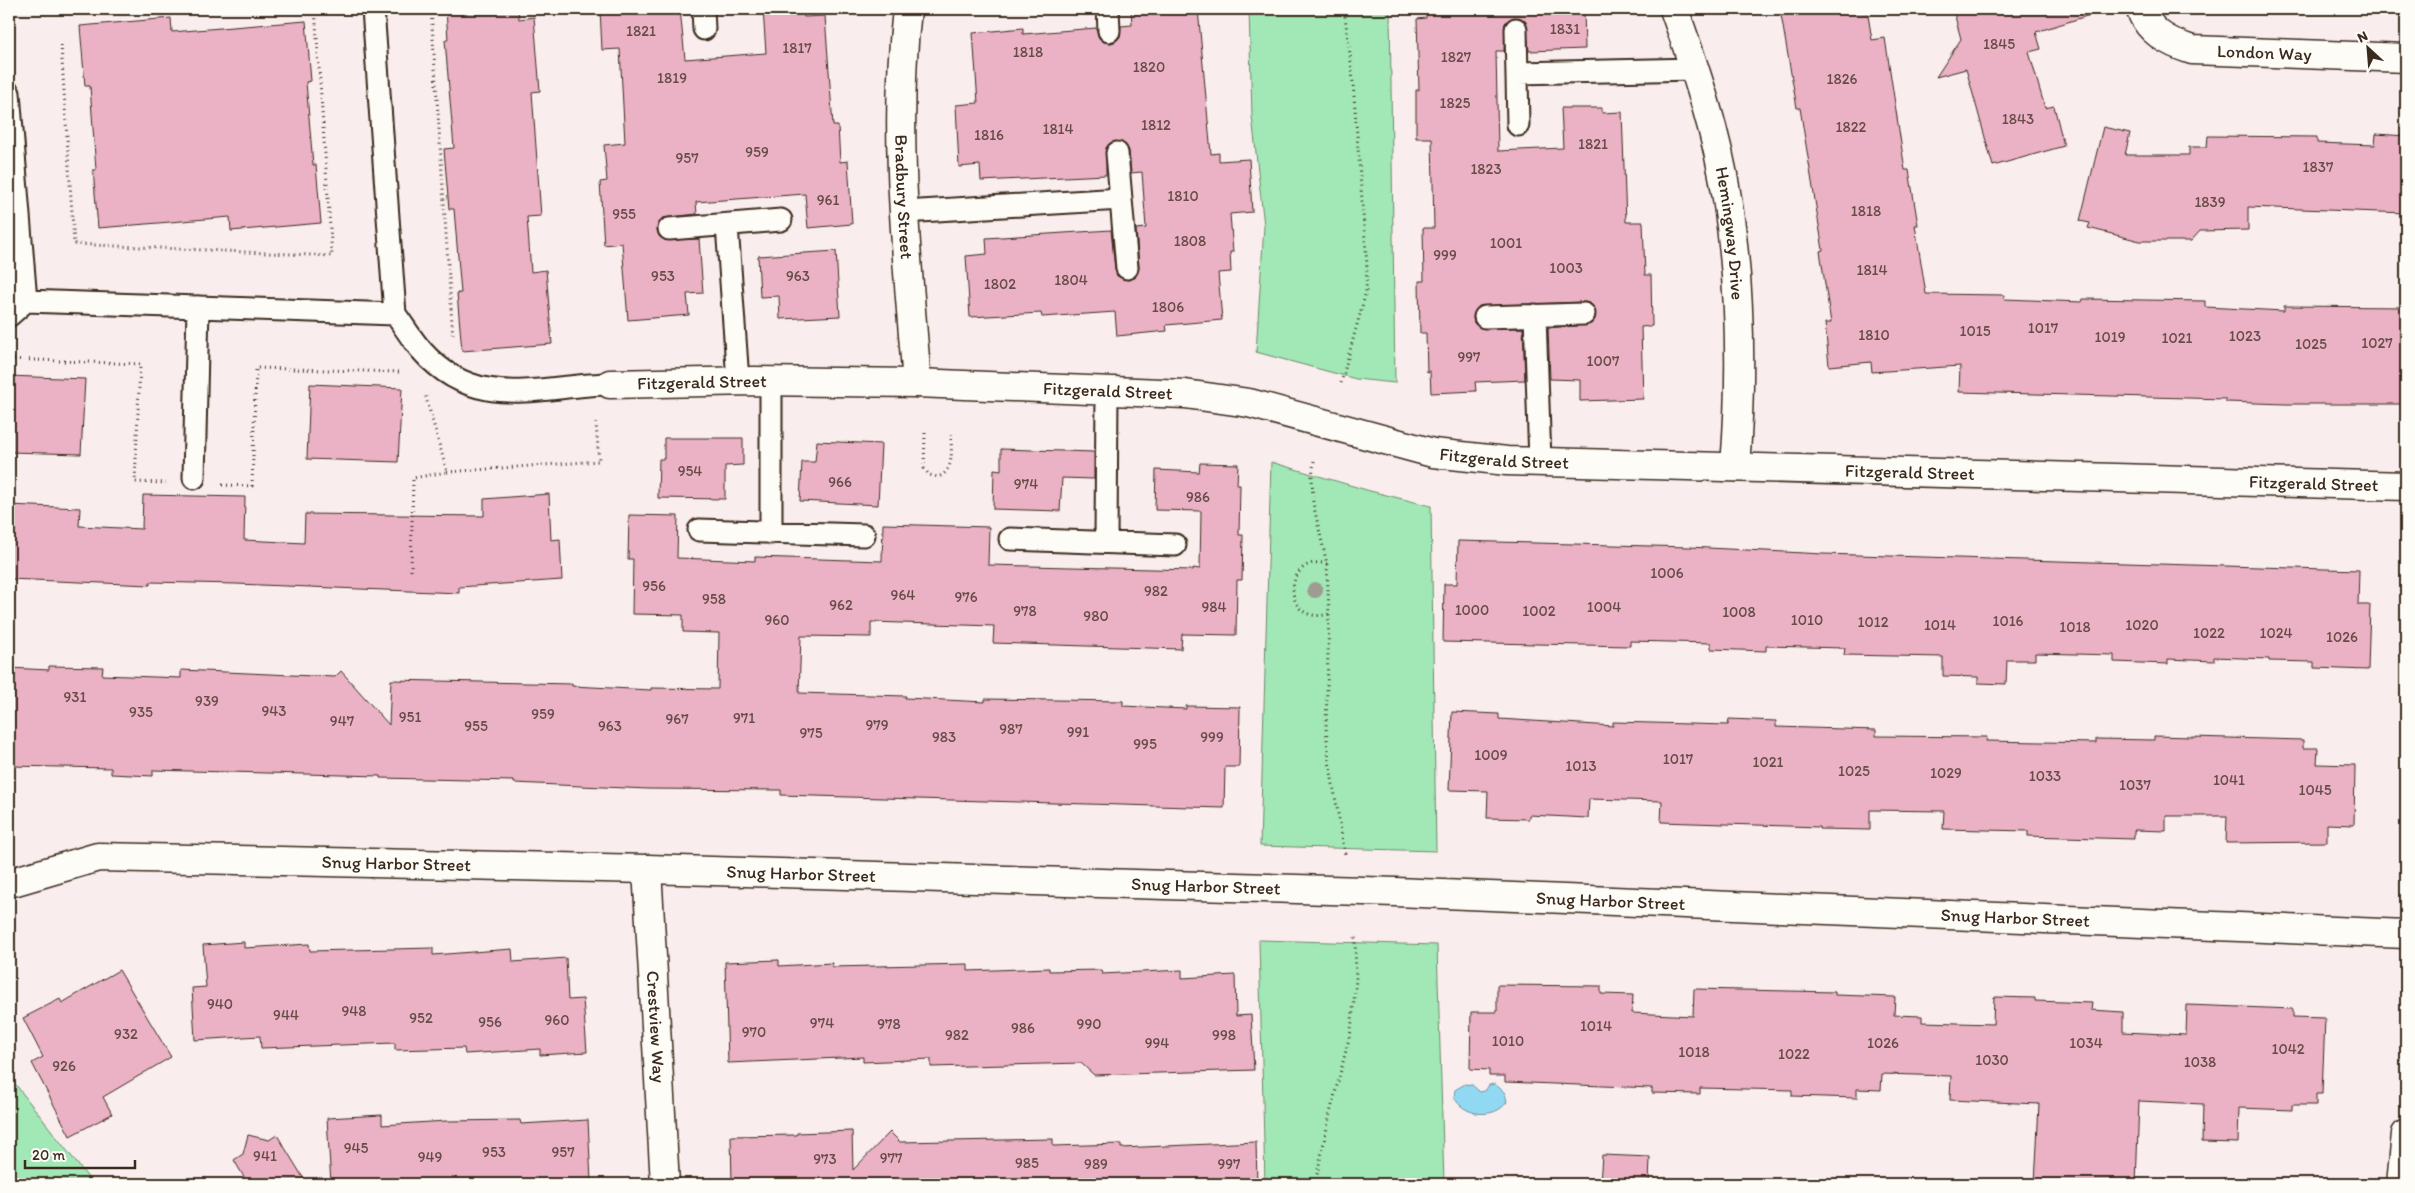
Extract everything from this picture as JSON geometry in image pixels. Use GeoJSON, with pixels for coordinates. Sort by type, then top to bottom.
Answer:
{"type":"FeatureCollection","features":[{"type":"Feature","properties":{"kind":"street","name":"Bradbury Street"},"geometry":{"type":"LineString","coordinates":[[907,9],[900,78],[899,125],[917,383]]}},
{"type":"Feature","properties":{"kind":"street","name":"Hemingway Drive"},"geometry":{"type":"LineString","coordinates":[[1674,9],[1696,69],[1713,129],[1725,187],[1736,262],[1740,342],[1739,412],[1735,466]]}},
{"type":"Feature","properties":{"kind":"street","name":"London Way"},"geometry":{"type":"LineString","coordinates":[[2140,9],[2160,37],[2192,50],[2406,58]]}},
{"type":"Feature","properties":{"kind":"street","name":"Fitzgerald Street"},"geometry":{"type":"LineString","coordinates":[[610,384],[738,381],[917,383],[1185,394],[1226,399],[1279,410],[1432,453],[1468,459],[2406,486]]}},
{"type":"Feature","properties":{"kind":"street","name":"Snug Harbor Street"},"geometry":{"type":"LineString","coordinates":[[9,883],[98,857],[648,869],[1396,892],[2406,934]]}},
{"type":"Feature","properties":{"kind":"street","name":"Crestview Way"},"geometry":{"type":"LineString","coordinates":[[648,869],[665,1184]]}},
{"type":"Feature","properties":{"kind":"street"},"geometry":{"type":"LineString","coordinates":[[2400,1184],[2406,1134]]}},
{"type":"Feature","properties":{"kind":"lane"},"geometry":{"type":"LineString","coordinates":[[373,9],[395,314],[422,351],[443,370],[467,384],[491,391],[517,393],[610,384]]}},
{"type":"Feature","properties":{"kind":"lane"},"geometry":{"type":"LineString","coordinates":[[1108,9],[1109,31]]}},
{"type":"Feature","properties":{"kind":"lane"},"geometry":{"type":"LineString","coordinates":[[1516,29],[1518,125]]}},
{"type":"Feature","properties":{"kind":"lane"},"geometry":{"type":"LineString","coordinates":[[1517,73],[1696,69]]}},
{"type":"Feature","properties":{"kind":"lane"},"geometry":{"type":"LineString","coordinates":[[9,93],[26,301]]}},
{"type":"Feature","properties":{"kind":"lane"},"geometry":{"type":"LineString","coordinates":[[1117,153],[1127,268]]}},
{"type":"Feature","properties":{"kind":"lane"},"geometry":{"type":"LineString","coordinates":[[904,212],[1121,198]]}},
{"type":"Feature","properties":{"kind":"lane"},"geometry":{"type":"LineString","coordinates":[[669,229],[781,220]]}},
{"type":"Feature","properties":{"kind":"lane"},"geometry":{"type":"LineString","coordinates":[[726,225],[738,381]]}},
{"type":"Feature","properties":{"kind":"lane"},"geometry":{"type":"LineString","coordinates":[[9,316],[26,301],[395,314]]}},
{"type":"Feature","properties":{"kind":"lane"},"geometry":{"type":"LineString","coordinates":[[194,482],[198,307]]}},
{"type":"Feature","properties":{"kind":"lane"},"geometry":{"type":"LineString","coordinates":[[1485,317],[1584,314]]}},
{"type":"Feature","properties":{"kind":"lane"},"geometry":{"type":"LineString","coordinates":[[1535,315],[1540,462]]}},
{"type":"Feature","properties":{"kind":"lane"},"geometry":{"type":"LineString","coordinates":[[770,381],[771,533]]}},
{"type":"Feature","properties":{"kind":"lane"},"geometry":{"type":"LineString","coordinates":[[1106,542],[1107,390]]}},
{"type":"Feature","properties":{"kind":"lane"},"geometry":{"type":"LineString","coordinates":[[699,530],[864,535]]}},
{"type":"Feature","properties":{"kind":"lane"},"geometry":{"type":"LineString","coordinates":[[1010,538],[1176,544]]}},
{"type":"Feature","properties":{"kind":"path"},"geometry":{"type":"LineString","coordinates":[[62,45],[74,244],[332,256],[315,9]]}},
{"type":"Feature","properties":{"kind":"path"},"geometry":{"type":"LineString","coordinates":[[431,9],[454,346]]}},
{"type":"Feature","properties":{"kind":"path"},"geometry":{"type":"LineString","coordinates":[[1341,383],[1366,292],[1367,264],[1352,70],[1344,9]]}},
{"type":"Feature","properties":{"kind":"path"},"geometry":{"type":"LineString","coordinates":[[9,359],[140,364],[135,482],[194,482],[252,486],[256,368],[406,372]]}},
{"type":"Feature","properties":{"kind":"path"},"geometry":{"type":"LineString","coordinates":[[424,390],[447,472]]}},
{"type":"Feature","properties":{"kind":"path"},"geometry":{"type":"LineString","coordinates":[[411,571],[413,478],[447,472],[598,461],[596,423]]}},
{"type":"Feature","properties":{"kind":"path"},"geometry":{"type":"LineString","coordinates":[[925,433],[924,468],[929,474],[938,477],[946,473],[950,465],[951,434]]}},
{"type":"Feature","properties":{"kind":"path"},"geometry":{"type":"LineString","coordinates":[[1314,461],[1312,476],[1313,503],[1327,564],[1329,614],[1326,728],[1329,761],[1345,854]]}},
{"type":"Feature","properties":{"kind":"path"},"geometry":{"type":"LineString","coordinates":[[1327,564],[1314,563],[1305,567],[1299,572],[1292,588],[1297,605],[1303,611],[1320,616],[1329,614]]}},
{"type":"Feature","properties":{"kind":"path"},"geometry":{"type":"LineString","coordinates":[[1315,1184],[1331,1110],[1352,1031],[1356,980],[1355,935]]}},
{"type":"Feature","properties":{"kind":"green space"},"geometry":{"type":"Polygon","coordinates":[[[1249,9],[1390,9],[1395,383],[1356,379],[1256,352],[1264,226],[1252,116],[1249,9]]]}},
{"type":"Feature","properties":{"kind":"green space"},"geometry":{"type":"Polygon","coordinates":[[[1271,462],[1370,491],[1431,506],[1436,851],[1260,846],[1271,462]]]}},
{"type":"Feature","properties":{"kind":"green space"},"geometry":{"type":"Polygon","coordinates":[[[1259,940],[1437,945],[1444,1184],[1265,1184],[1259,940]]]}},
{"type":"Feature","properties":{"kind":"green space"},"geometry":{"type":"Polygon","coordinates":[[[9,1076],[93,1184],[9,1184],[9,1076]]]}},
{"type":"Feature","properties":{"kind":"water"},"geometry":{"type":"Polygon","coordinates":[[[1465,1084],[1472,1085],[1480,1092],[1485,1091],[1489,1085],[1495,1084],[1505,1093],[1507,1102],[1501,1108],[1487,1113],[1471,1112],[1458,1103],[1454,1097],[1455,1090],[1465,1084]]]}},
{"type":"Feature","properties":{"kind":"building"},"geometry":{"type":"Polygon","coordinates":[[[446,9],[518,9],[519,19],[534,17],[540,91],[532,92],[541,216],[527,217],[531,272],[546,270],[552,344],[462,351],[457,293],[461,293],[454,209],[449,209],[444,149],[454,148],[445,40],[448,40],[446,9]]]}},
{"type":"Feature","properties":{"kind":"building"},"geometry":{"type":"Polygon","coordinates":[[[600,9],[680,9],[685,59],[766,53],[763,9],[803,9],[804,17],[825,16],[833,126],[838,126],[840,162],[848,161],[852,224],[808,228],[805,194],[696,202],[697,214],[662,218],[657,230],[659,236],[664,240],[699,239],[703,293],[687,294],[689,315],[628,320],[622,243],[604,245],[600,182],[607,181],[604,145],[625,143],[620,49],[602,50],[600,9]]]}},
{"type":"Feature","properties":{"kind":"building"},"geometry":{"type":"Polygon","coordinates":[[[1131,9],[1198,9],[1211,154],[1219,153],[1219,161],[1249,159],[1252,212],[1230,214],[1233,252],[1230,252],[1231,272],[1218,273],[1222,320],[1166,325],[1167,331],[1117,336],[1115,312],[1042,317],[1041,313],[970,317],[966,256],[987,254],[986,238],[1111,230],[1117,276],[1128,280],[1135,278],[1139,267],[1136,229],[1146,228],[1142,172],[1131,173],[1129,151],[1122,142],[1110,143],[1106,148],[1106,175],[981,181],[980,165],[959,167],[956,105],[978,103],[973,33],[1023,28],[1023,34],[1096,28],[1099,38],[1110,43],[1120,37],[1121,26],[1132,25],[1131,9]]]}},
{"type":"Feature","properties":{"kind":"building"},"geometry":{"type":"Polygon","coordinates":[[[1426,9],[1584,9],[1585,49],[1529,51],[1526,22],[1515,17],[1505,23],[1504,51],[1496,51],[1498,151],[1563,148],[1561,108],[1602,108],[1602,113],[1622,112],[1626,222],[1643,222],[1645,275],[1651,275],[1652,326],[1641,327],[1643,399],[1580,401],[1580,380],[1550,379],[1548,328],[1591,324],[1595,319],[1595,308],[1590,303],[1584,302],[1479,306],[1473,317],[1474,323],[1480,328],[1523,328],[1525,380],[1475,382],[1476,391],[1431,393],[1430,371],[1427,372],[1426,333],[1420,333],[1419,281],[1424,281],[1423,228],[1434,228],[1432,138],[1416,138],[1416,90],[1419,90],[1417,19],[1426,18],[1426,9]]]}},
{"type":"Feature","properties":{"kind":"building"},"geometry":{"type":"Polygon","coordinates":[[[1780,9],[1867,9],[1872,40],[1885,38],[1905,170],[1909,170],[1918,225],[1915,225],[1926,294],[2004,295],[2004,299],[2082,302],[2083,299],[2205,301],[2205,307],[2284,311],[2284,306],[2406,307],[2403,404],[2286,404],[2226,402],[2226,399],[1959,392],[1960,366],[1872,372],[1871,362],[1829,366],[1825,323],[1831,323],[1820,251],[1823,250],[1800,108],[1797,108],[1780,9]]]}},
{"type":"Feature","properties":{"kind":"building"},"geometry":{"type":"Polygon","coordinates":[[[1953,9],[2089,9],[2090,15],[2036,32],[2041,49],[2029,52],[2045,108],[2054,106],[2064,146],[1993,166],[1966,69],[1936,77],[1961,39],[1953,9]]]}},
{"type":"Feature","properties":{"kind":"building"},"geometry":{"type":"Polygon","coordinates":[[[171,18],[172,32],[306,21],[311,81],[306,82],[313,165],[316,165],[321,223],[231,231],[230,217],[98,228],[93,170],[96,170],[90,86],[85,86],[80,26],[171,18]]]}},
{"type":"Feature","properties":{"kind":"building"},"geometry":{"type":"Polygon","coordinates":[[[2103,127],[2130,133],[2125,155],[2189,155],[2189,147],[2207,147],[2208,136],[2317,137],[2317,143],[2375,145],[2376,134],[2406,136],[2406,213],[2248,207],[2248,230],[2200,231],[2191,241],[2140,241],[2088,228],[2090,223],[2080,221],[2103,127]]]}},
{"type":"Feature","properties":{"kind":"building"},"geometry":{"type":"Polygon","coordinates":[[[836,251],[840,316],[780,319],[779,296],[760,297],[758,256],[836,251]]]}},
{"type":"Feature","properties":{"kind":"building"},"geometry":{"type":"Polygon","coordinates":[[[9,376],[85,379],[81,454],[9,452],[9,376]]]}},
{"type":"Feature","properties":{"kind":"building"},"geometry":{"type":"Polygon","coordinates":[[[310,384],[402,388],[398,462],[307,459],[310,384]]]}},
{"type":"Feature","properties":{"kind":"building"},"geometry":{"type":"Polygon","coordinates":[[[664,438],[743,438],[743,465],[725,466],[725,499],[658,498],[659,459],[664,459],[664,438]]]}},
{"type":"Feature","properties":{"kind":"building"},"geometry":{"type":"Polygon","coordinates":[[[817,441],[881,444],[878,505],[800,501],[802,462],[815,462],[817,441]]]}},
{"type":"Feature","properties":{"kind":"building"},"geometry":{"type":"Polygon","coordinates":[[[1001,449],[1094,452],[1094,479],[1062,478],[1060,511],[993,509],[994,469],[1001,470],[1001,449]]]}},
{"type":"Feature","properties":{"kind":"building"},"geometry":{"type":"Polygon","coordinates":[[[1200,463],[1238,464],[1237,485],[1240,485],[1239,535],[1243,535],[1242,580],[1237,580],[1236,635],[1182,634],[1181,649],[993,643],[994,626],[871,622],[871,637],[801,636],[799,693],[906,696],[905,698],[985,702],[985,699],[1123,701],[1123,706],[1186,709],[1186,706],[1240,707],[1239,767],[1225,767],[1224,808],[781,795],[781,790],[648,789],[514,783],[514,781],[380,778],[380,776],[153,770],[153,776],[111,774],[111,768],[9,766],[9,668],[49,670],[49,666],[103,667],[102,675],[181,678],[181,670],[335,677],[341,671],[389,725],[391,680],[572,684],[572,686],[651,690],[651,688],[718,689],[719,633],[683,632],[683,615],[632,614],[633,559],[628,559],[629,515],[678,516],[677,558],[755,561],[755,557],[882,561],[883,524],[989,527],[988,565],[1200,569],[1201,511],[1155,510],[1156,470],[1199,472],[1200,463]]]}},
{"type":"Feature","properties":{"kind":"building"},"geometry":{"type":"Polygon","coordinates":[[[549,494],[551,540],[560,539],[562,580],[459,587],[459,593],[236,584],[150,582],[150,585],[9,579],[9,505],[80,508],[79,526],[142,529],[143,495],[245,497],[244,540],[304,543],[305,514],[484,516],[484,499],[549,494]]]}},
{"type":"Feature","properties":{"kind":"building"},"geometry":{"type":"Polygon","coordinates":[[[1458,541],[2359,570],[2358,605],[2370,605],[2368,670],[2314,668],[2314,662],[2269,661],[2269,659],[2214,657],[2214,661],[2168,659],[2168,664],[2114,662],[2114,655],[2035,653],[2035,660],[2007,660],[2006,684],[1978,683],[1978,677],[1943,676],[1943,657],[1844,655],[1845,648],[1766,646],[1766,651],[1711,649],[1711,643],[1630,641],[1630,646],[1443,642],[1444,584],[1457,584],[1458,541]]]}},
{"type":"Feature","properties":{"kind":"building"},"geometry":{"type":"Polygon","coordinates":[[[1452,712],[1499,714],[1499,719],[1613,726],[1613,722],[1728,725],[1729,719],[1776,721],[1776,727],[1876,730],[1876,736],[1987,737],[1986,741],[2096,743],[2096,739],[2154,740],[2154,736],[2303,740],[2303,748],[2318,748],[2317,764],[2355,765],[2354,825],[2327,824],[2327,842],[2226,843],[2227,816],[2166,816],[2166,831],[2134,830],[2134,839],[2028,836],[2028,831],[1943,829],[1944,811],[1870,810],[1870,830],[1661,822],[1662,801],[1589,799],[1588,818],[1529,815],[1529,819],[1487,818],[1488,791],[1449,790],[1452,712]]]}},
{"type":"Feature","properties":{"kind":"building"},"geometry":{"type":"Polygon","coordinates":[[[244,942],[244,948],[309,944],[310,951],[433,948],[433,955],[512,949],[513,962],[566,958],[568,1000],[583,999],[587,1052],[540,1055],[540,1049],[465,1054],[464,1048],[395,1050],[395,1043],[261,1048],[260,1036],[195,1040],[192,988],[206,987],[203,945],[244,942]]]}},
{"type":"Feature","properties":{"kind":"building"},"geometry":{"type":"Polygon","coordinates":[[[779,960],[779,966],[832,963],[832,967],[968,964],[968,971],[1049,968],[1049,971],[1101,970],[1102,974],[1182,970],[1182,978],[1235,975],[1236,1016],[1251,1015],[1254,1070],[1094,1075],[1081,1063],[931,1067],[931,1059],[863,1062],[863,1057],[728,1063],[725,962],[779,960]]]}},
{"type":"Feature","properties":{"kind":"building"},"geometry":{"type":"Polygon","coordinates":[[[119,970],[171,1057],[103,1097],[112,1114],[70,1136],[32,1063],[43,1057],[23,1018],[60,999],[62,1003],[119,970]]]}},
{"type":"Feature","properties":{"kind":"building"},"geometry":{"type":"Polygon","coordinates":[[[1497,985],[1601,986],[1601,994],[1633,995],[1632,1013],[1693,1016],[1694,989],[1835,992],[1835,995],[1895,997],[1894,1015],[1922,1016],[1922,1022],[1993,1024],[1994,997],[2035,998],[2035,1001],[2092,1003],[2091,1010],[2123,1012],[2123,1032],[2186,1035],[2187,1005],[2293,1009],[2293,1017],[2325,1018],[2322,1094],[2316,1094],[2316,1105],[2292,1105],[2292,1110],[2239,1108],[2238,1143],[2202,1142],[2203,1104],[2139,1101],[2136,1184],[2035,1184],[2039,1104],[1950,1100],[1951,1076],[1882,1074],[1881,1090],[1857,1089],[1857,1098],[1792,1096],[1792,1090],[1700,1088],[1700,1094],[1652,1093],[1652,1088],[1505,1082],[1505,1076],[1489,1076],[1489,1070],[1470,1069],[1471,1012],[1497,1012],[1497,985]]]}},
{"type":"Feature","properties":{"kind":"building"},"geometry":{"type":"Polygon","coordinates":[[[382,1115],[382,1125],[447,1121],[520,1120],[521,1124],[588,1120],[591,1181],[579,1182],[579,1184],[331,1184],[327,1118],[382,1115]]]}},
{"type":"Feature","properties":{"kind":"building"},"geometry":{"type":"Polygon","coordinates":[[[852,1131],[853,1170],[890,1132],[900,1142],[1053,1139],[1053,1146],[1121,1144],[1121,1148],[1256,1142],[1257,1184],[732,1184],[731,1136],[797,1135],[797,1133],[852,1131]]]}},
{"type":"Feature","properties":{"kind":"building"},"geometry":{"type":"Polygon","coordinates":[[[248,1135],[269,1140],[277,1135],[307,1184],[248,1184],[234,1160],[243,1154],[248,1135]]]}},
{"type":"Feature","properties":{"kind":"building"},"geometry":{"type":"Polygon","coordinates":[[[1602,1155],[1650,1157],[1649,1184],[1600,1184],[1602,1155]]]}}]}
